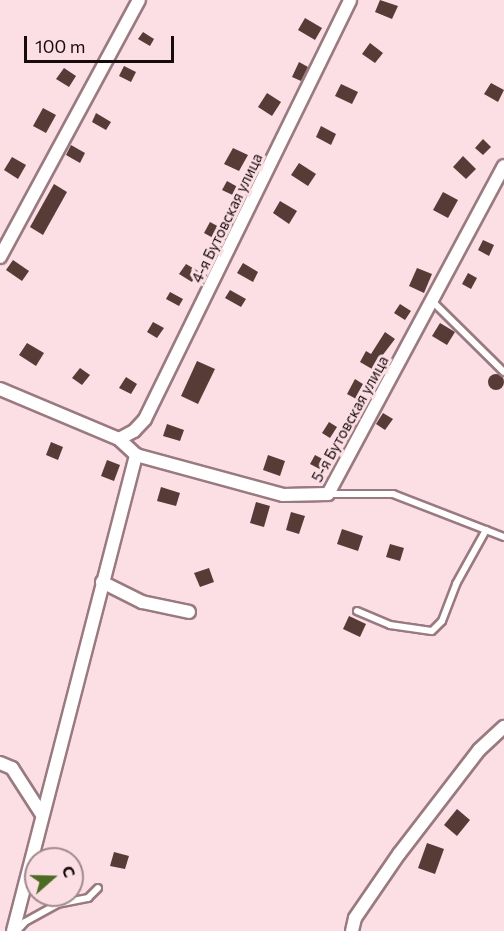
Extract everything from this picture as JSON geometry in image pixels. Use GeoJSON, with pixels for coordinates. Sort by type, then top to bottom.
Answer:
{"type":"FeatureCollection","features":[{"type":"Feature","properties":{"kind":"street"},"geometry":{"type":"LineString","coordinates":[[0,256],[139,0]]}},
{"type":"Feature","properties":{"kind":"street","name":"4-я Бутовская улица"},"geometry":{"type":"LineString","coordinates":[[119,439],[134,431],[145,419],[350,0]]}},
{"type":"Feature","properties":{"kind":"street","name":"5-я Бутовская улица"},"geometry":{"type":"LineString","coordinates":[[119,439],[136,455],[283,495],[328,494],[504,166]]}},
{"type":"Feature","properties":{"kind":"street"},"geometry":{"type":"LineString","coordinates":[[0,389],[119,439]]}},
{"type":"Feature","properties":{"kind":"street"},"geometry":{"type":"LineString","coordinates":[[15,931],[41,813],[136,455]]}},
{"type":"Feature","properties":{"kind":"street"},"geometry":{"type":"LineString","coordinates":[[102,582],[142,602],[189,612]]}},
{"type":"Feature","properties":{"kind":"street"},"geometry":{"type":"LineString","coordinates":[[352,931],[355,918],[399,854],[479,750],[504,728]]}},
{"type":"Feature","properties":{"kind":"street"},"geometry":{"type":"LineString","coordinates":[[0,763],[12,768],[41,813]]}},
{"type":"Feature","properties":{"kind":"lane"},"geometry":{"type":"LineString","coordinates":[[432,301],[504,372]]}},
{"type":"Feature","properties":{"kind":"lane"},"geometry":{"type":"LineString","coordinates":[[328,494],[393,494],[504,537]]}},
{"type":"Feature","properties":{"kind":"lane"},"geometry":{"type":"LineString","coordinates":[[357,611],[390,625],[432,631],[442,621],[456,584],[486,530]]}},
{"type":"Feature","properties":{"kind":"lane"},"geometry":{"type":"LineString","coordinates":[[15,931],[25,922],[57,904],[88,898],[98,888]]}},
{"type":"Feature","properties":{"kind":"building"},"geometry":{"type":"Polygon","coordinates":[[[380,0],[398,6],[392,19],[375,12],[380,0]]]}},
{"type":"Feature","properties":{"kind":"building"},"geometry":{"type":"Polygon","coordinates":[[[305,18],[322,28],[315,40],[298,30],[305,18]]]}},
{"type":"Feature","properties":{"kind":"building"},"geometry":{"type":"Polygon","coordinates":[[[143,32],[154,39],[150,46],[138,39],[143,32]]]}},
{"type":"Feature","properties":{"kind":"building"},"geometry":{"type":"Polygon","coordinates":[[[370,43],[383,53],[375,63],[362,54],[370,43]]]}},
{"type":"Feature","properties":{"kind":"building"},"geometry":{"type":"Polygon","coordinates":[[[299,62],[308,67],[301,81],[292,77],[299,62]]]}},
{"type":"Feature","properties":{"kind":"building"},"geometry":{"type":"Polygon","coordinates":[[[124,66],[136,72],[131,82],[119,76],[124,66]]]}},
{"type":"Feature","properties":{"kind":"building"},"geometry":{"type":"Polygon","coordinates":[[[64,68],[76,76],[69,87],[56,79],[64,68]]]}},
{"type":"Feature","properties":{"kind":"building"},"geometry":{"type":"Polygon","coordinates":[[[491,83],[504,90],[498,102],[484,94],[491,83]]]}},
{"type":"Feature","properties":{"kind":"building"},"geometry":{"type":"Polygon","coordinates":[[[341,84],[358,92],[352,104],[335,96],[341,84]]]}},
{"type":"Feature","properties":{"kind":"building"},"geometry":{"type":"Polygon","coordinates":[[[267,93],[281,102],[272,116],[258,107],[267,93]]]}},
{"type":"Feature","properties":{"kind":"building"},"geometry":{"type":"Polygon","coordinates":[[[43,108],[56,115],[46,133],[33,126],[43,108]]]}},
{"type":"Feature","properties":{"kind":"building"},"geometry":{"type":"Polygon","coordinates":[[[96,113],[111,122],[106,130],[92,122],[96,113]]]}},
{"type":"Feature","properties":{"kind":"building"},"geometry":{"type":"Polygon","coordinates":[[[321,126],[336,134],[331,145],[316,137],[321,126]]]}},
{"type":"Feature","properties":{"kind":"building"},"geometry":{"type":"Polygon","coordinates":[[[483,139],[491,147],[483,155],[475,148],[483,139]]]}},
{"type":"Feature","properties":{"kind":"building"},"geometry":{"type":"Polygon","coordinates":[[[71,145],[85,153],[80,163],[66,155],[71,145]]]}},
{"type":"Feature","properties":{"kind":"building"},"geometry":{"type":"Polygon","coordinates":[[[233,148],[248,155],[239,171],[224,164],[233,148]]]}},
{"type":"Feature","properties":{"kind":"building"},"geometry":{"type":"Polygon","coordinates":[[[463,156],[476,169],[466,179],[453,167],[463,156]]]}},
{"type":"Feature","properties":{"kind":"building"},"geometry":{"type":"Polygon","coordinates":[[[12,157],[26,165],[18,179],[4,170],[12,157]]]}},
{"type":"Feature","properties":{"kind":"building"},"geometry":{"type":"Polygon","coordinates":[[[299,163],[316,174],[308,186],[291,175],[299,163]]]}},
{"type":"Feature","properties":{"kind":"building"},"geometry":{"type":"Polygon","coordinates":[[[227,181],[243,190],[239,198],[222,190],[227,181]]]}},
{"type":"Feature","properties":{"kind":"building"},"geometry":{"type":"Polygon","coordinates":[[[54,184],[67,192],[43,235],[30,227],[54,184]]]}},
{"type":"Feature","properties":{"kind":"building"},"geometry":{"type":"Polygon","coordinates":[[[443,192],[458,200],[448,218],[433,210],[443,192]]]}},
{"type":"Feature","properties":{"kind":"building"},"geometry":{"type":"Polygon","coordinates":[[[280,201],[297,211],[289,224],[273,213],[280,201]]]}},
{"type":"Feature","properties":{"kind":"building"},"geometry":{"type":"Polygon","coordinates":[[[210,222],[221,228],[215,239],[204,233],[210,222]]]}},
{"type":"Feature","properties":{"kind":"building"},"geometry":{"type":"Polygon","coordinates":[[[483,240],[494,245],[489,256],[478,250],[483,240]]]}},
{"type":"Feature","properties":{"kind":"building"},"geometry":{"type":"Polygon","coordinates":[[[13,260],[29,271],[22,281],[6,270],[13,260]]]}},
{"type":"Feature","properties":{"kind":"building"},"geometry":{"type":"Polygon","coordinates":[[[243,263],[258,272],[253,282],[237,273],[243,263]]]}},
{"type":"Feature","properties":{"kind":"building"},"geometry":{"type":"Polygon","coordinates":[[[186,264],[198,271],[192,282],[179,274],[186,264]]]}},
{"type":"Feature","properties":{"kind":"building"},"geometry":{"type":"Polygon","coordinates":[[[417,268],[432,274],[424,293],[409,286],[417,268]]]}},
{"type":"Feature","properties":{"kind":"building"},"geometry":{"type":"Polygon","coordinates":[[[468,273],[477,278],[471,289],[462,284],[468,273]]]}},
{"type":"Feature","properties":{"kind":"building"},"geometry":{"type":"Polygon","coordinates":[[[230,290],[246,299],[241,307],[225,298],[230,290]]]}},
{"type":"Feature","properties":{"kind":"building"},"geometry":{"type":"Polygon","coordinates":[[[170,292],[183,299],[179,306],[166,299],[170,292]]]}},
{"type":"Feature","properties":{"kind":"building"},"geometry":{"type":"Polygon","coordinates":[[[400,304],[411,311],[405,320],[394,313],[400,304]]]}},
{"type":"Feature","properties":{"kind":"building"},"geometry":{"type":"Polygon","coordinates":[[[153,322],[164,328],[157,338],[147,332],[153,322]]]}},
{"type":"Feature","properties":{"kind":"building"},"geometry":{"type":"Polygon","coordinates":[[[440,323],[455,332],[447,345],[432,336],[440,323]]]}},
{"type":"Feature","properties":{"kind":"building"},"geometry":{"type":"Polygon","coordinates":[[[385,332],[395,339],[372,369],[360,362],[366,351],[371,354],[385,332]]]}},
{"type":"Feature","properties":{"kind":"building"},"geometry":{"type":"Polygon","coordinates":[[[27,343],[44,353],[36,366],[19,355],[27,343]]]}},
{"type":"Feature","properties":{"kind":"building"},"geometry":{"type":"Polygon","coordinates":[[[197,361],[215,369],[198,404],[181,396],[197,361]]]}},
{"type":"Feature","properties":{"kind":"building"},"geometry":{"type":"Polygon","coordinates":[[[80,368],[90,375],[82,385],[72,378],[80,368]]]}},
{"type":"Feature","properties":{"kind":"building"},"geometry":{"type":"Polygon","coordinates":[[[496,374],[504,382],[496,390],[488,382],[496,374]]]}},
{"type":"Feature","properties":{"kind":"building"},"geometry":{"type":"Polygon","coordinates":[[[126,377],[137,384],[131,394],[119,388],[126,377]]]}},
{"type":"Feature","properties":{"kind":"building"},"geometry":{"type":"Polygon","coordinates":[[[355,379],[366,386],[358,400],[347,394],[355,379]]]}},
{"type":"Feature","properties":{"kind":"building"},"geometry":{"type":"Polygon","coordinates":[[[383,413],[393,419],[385,430],[376,424],[383,413]]]}},
{"type":"Feature","properties":{"kind":"building"},"geometry":{"type":"Polygon","coordinates":[[[329,422],[337,427],[330,438],[322,433],[329,422]]]}},
{"type":"Feature","properties":{"kind":"building"},"geometry":{"type":"Polygon","coordinates":[[[167,424],[184,430],[180,441],[163,436],[167,424]]]}},
{"type":"Feature","properties":{"kind":"building"},"geometry":{"type":"Polygon","coordinates":[[[51,442],[63,447],[58,460],[46,455],[51,442]]]}},
{"type":"Feature","properties":{"kind":"building"},"geometry":{"type":"Polygon","coordinates":[[[268,455],[285,461],[280,476],[263,470],[268,455]]]}},
{"type":"Feature","properties":{"kind":"building"},"geometry":{"type":"Polygon","coordinates":[[[315,455],[334,465],[329,474],[310,464],[315,455]]]}},
{"type":"Feature","properties":{"kind":"building"},"geometry":{"type":"Polygon","coordinates":[[[107,460],[120,465],[114,481],[101,476],[107,460]]]}},
{"type":"Feature","properties":{"kind":"building"},"geometry":{"type":"Polygon","coordinates":[[[161,487],[180,493],[176,506],[157,501],[161,487]]]}},
{"type":"Feature","properties":{"kind":"building"},"geometry":{"type":"Polygon","coordinates":[[[256,502],[270,506],[264,527],[250,523],[256,502]]]}},
{"type":"Feature","properties":{"kind":"building"},"geometry":{"type":"Polygon","coordinates":[[[291,512],[305,516],[299,534],[286,530],[291,512]]]}},
{"type":"Feature","properties":{"kind":"building"},"geometry":{"type":"Polygon","coordinates":[[[342,529],[363,536],[358,551],[337,544],[342,529]]]}},
{"type":"Feature","properties":{"kind":"building"},"geometry":{"type":"Polygon","coordinates":[[[390,544],[404,548],[400,561],[386,557],[390,544]]]}},
{"type":"Feature","properties":{"kind":"building"},"geometry":{"type":"Polygon","coordinates":[[[209,568],[214,582],[200,587],[194,573],[209,568]]]}},
{"type":"Feature","properties":{"kind":"building"},"geometry":{"type":"Polygon","coordinates":[[[349,616],[366,624],[360,637],[343,629],[349,616]]]}},
{"type":"Feature","properties":{"kind":"building"},"geometry":{"type":"Polygon","coordinates":[[[457,809],[470,820],[457,836],[444,825],[457,809]]]}},
{"type":"Feature","properties":{"kind":"building"},"geometry":{"type":"Polygon","coordinates":[[[427,843],[444,849],[435,874],[418,868],[427,843]]]}},
{"type":"Feature","properties":{"kind":"building"},"geometry":{"type":"Polygon","coordinates":[[[114,852],[129,856],[125,869],[110,866],[114,852]]]}}]}
